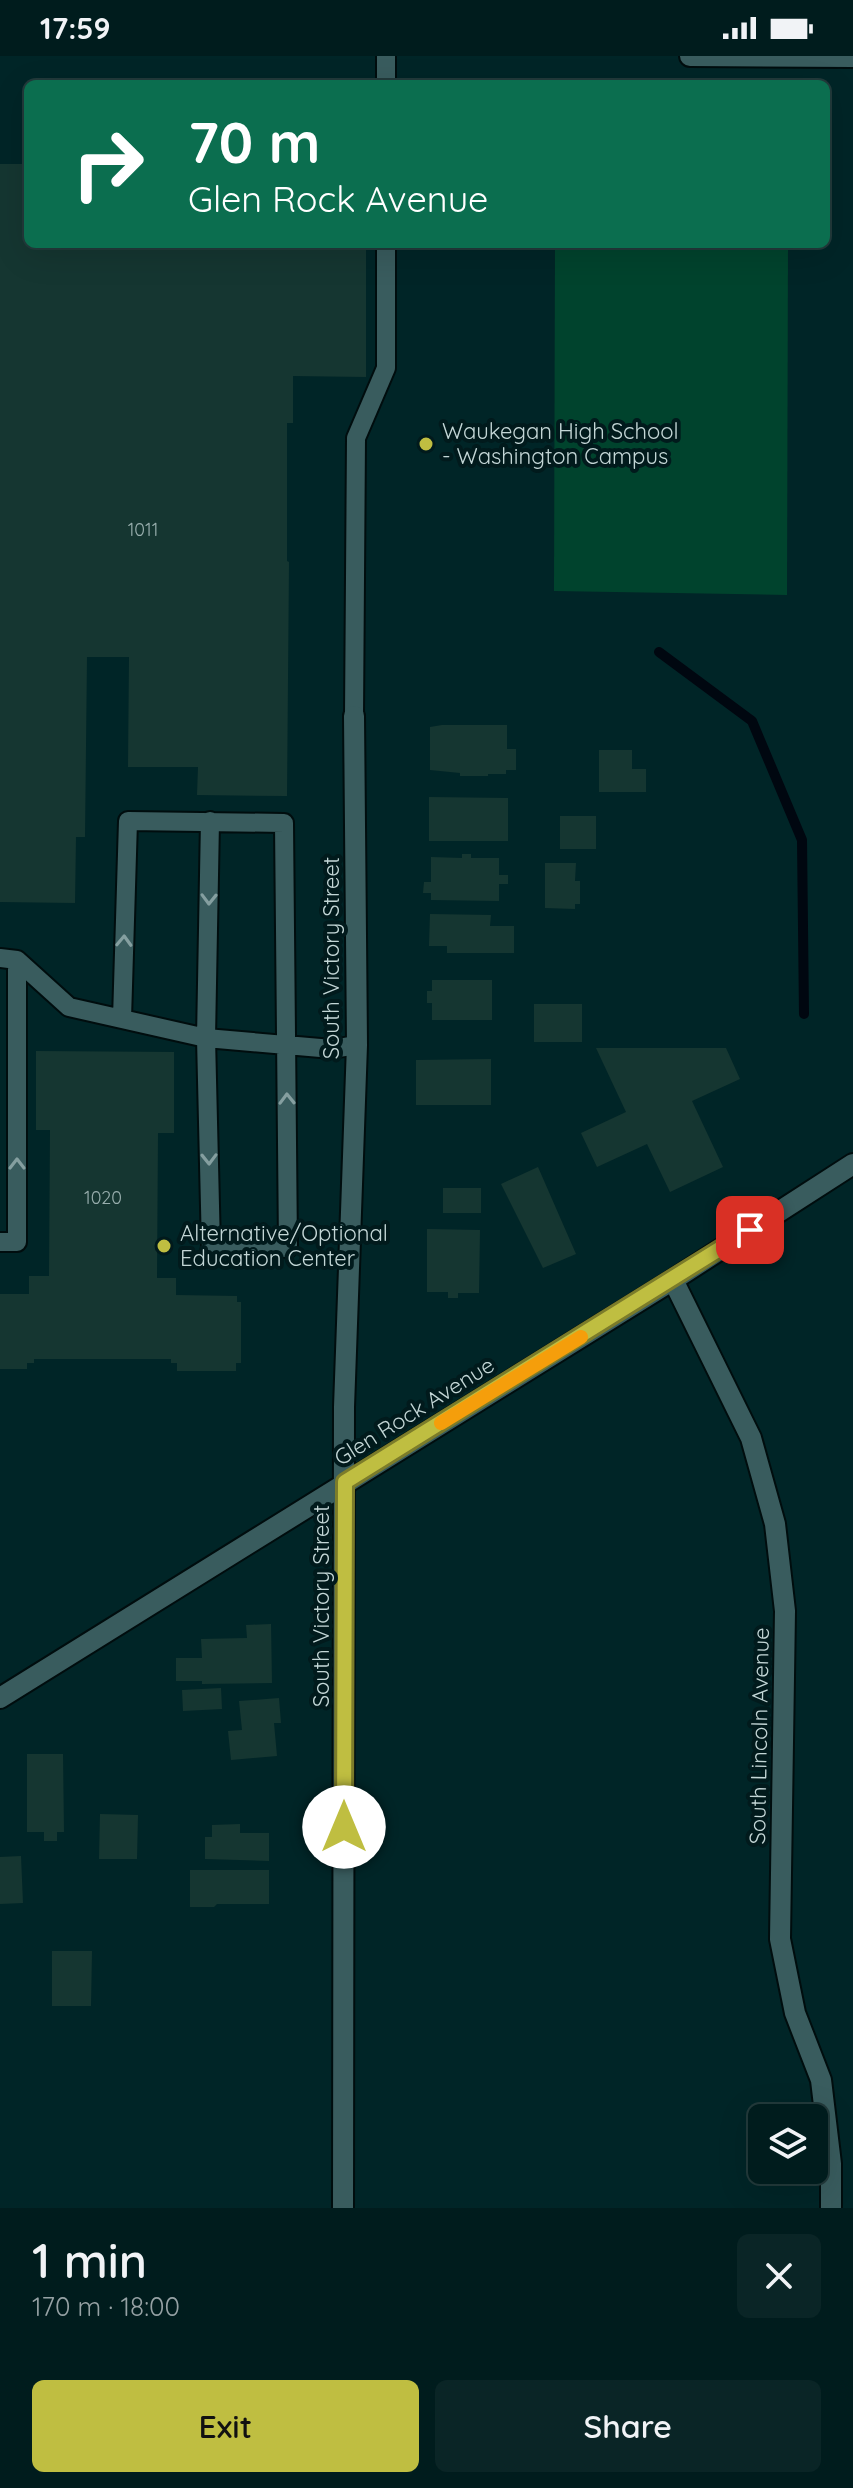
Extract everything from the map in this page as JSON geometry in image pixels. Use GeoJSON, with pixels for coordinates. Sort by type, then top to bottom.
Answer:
{"type":"FeatureCollection","features":[{"type":"Feature","properties":{"kind":"street"},"geometry":{"type":"LineString","coordinates":[[690,56],[846,57]]}},
{"type":"Feature","properties":{"kind":"street","name":"South Victory Street"},"geometry":{"type":"LineString","coordinates":[[343,2208],[344,1407],[357,1045],[354,716]]}},
{"type":"Feature","properties":{"kind":"street","name":"Glen Rock Avenue"},"geometry":{"type":"LineString","coordinates":[[0,1698],[673,1280],[853,1164]]}},
{"type":"Feature","properties":{"kind":"street","name":"South Lincoln Avenue"},"geometry":{"type":"LineString","coordinates":[[673,1280],[751,1438],[775,1524],[785,1611],[780,1939],[795,2013],[821,2080],[831,2164],[831,2208]]}},
{"type":"Feature","properties":{"kind":"lane"},"geometry":{"type":"LineString","coordinates":[[386,56],[386,80]]}},
{"type":"Feature","properties":{"kind":"lane"},"geometry":{"type":"LineString","coordinates":[[354,716],[356,438],[386,368],[386,248]]}},
{"type":"Feature","properties":{"kind":"lane"},"geometry":{"type":"LineString","coordinates":[[122,1019],[128,821],[210,821],[284,823],[288,1248],[211,1248],[206,1038],[210,821]]}},
{"type":"Feature","properties":{"kind":"lane"},"geometry":{"type":"LineString","coordinates":[[9,959],[69,1007],[206,1038],[332,1049],[357,1045]]}},
{"type":"Feature","properties":{"kind":"lane"},"geometry":{"type":"LineString","coordinates":[[8,1242],[9,959]]}},
{"type":"Feature","properties":{"kind":"green space"},"geometry":{"type":"Polygon","coordinates":[[[555,248],[788,248],[787,595],[554,591],[555,248]]]}},
{"type":"Feature","properties":{"kind":"building"},"geometry":{"type":"Polygon","coordinates":[[[0,164],[24,164],[24,248],[366,248],[366,377],[293,376],[293,423],[287,423],[287,796],[197,795],[198,767],[128,767],[129,657],[87,657],[85,837],[76,837],[75,903],[0,902],[0,164]]]}},
{"type":"Feature","properties":{"kind":"building"},"geometry":{"type":"Polygon","coordinates":[[[507,725],[507,749],[516,749],[516,770],[488,776],[460,776],[460,773],[430,770],[430,727],[507,725]]]}},
{"type":"Feature","properties":{"kind":"building"},"geometry":{"type":"Polygon","coordinates":[[[599,750],[632,750],[632,769],[646,769],[646,792],[599,792],[599,750]]]}},
{"type":"Feature","properties":{"kind":"building"},"geometry":{"type":"Polygon","coordinates":[[[429,797],[508,798],[508,841],[429,841],[429,797]]]}},
{"type":"Feature","properties":{"kind":"building"},"geometry":{"type":"Polygon","coordinates":[[[560,816],[596,816],[596,849],[560,849],[560,816]]]}},
{"type":"Feature","properties":{"kind":"building"},"geometry":{"type":"Polygon","coordinates":[[[462,854],[471,854],[471,858],[499,858],[499,875],[508,875],[508,884],[499,884],[499,901],[431,900],[431,893],[423,893],[424,882],[431,882],[431,857],[462,858],[462,854]]]}},
{"type":"Feature","properties":{"kind":"building"},"geometry":{"type":"Polygon","coordinates":[[[545,863],[576,863],[575,881],[580,881],[580,904],[575,904],[575,909],[545,908],[545,863]]]}},
{"type":"Feature","properties":{"kind":"building"},"geometry":{"type":"Polygon","coordinates":[[[430,914],[491,915],[490,926],[514,926],[514,953],[447,953],[447,946],[429,946],[430,914]]]}},
{"type":"Feature","properties":{"kind":"building"},"geometry":{"type":"Polygon","coordinates":[[[432,980],[492,980],[492,1020],[432,1020],[432,1003],[427,1003],[427,991],[432,991],[432,980]]]}},
{"type":"Feature","properties":{"kind":"building"},"geometry":{"type":"Polygon","coordinates":[[[534,1004],[582,1004],[582,1042],[534,1042],[534,1004]]]}},
{"type":"Feature","properties":{"kind":"building"},"geometry":{"type":"Polygon","coordinates":[[[596,1048],[726,1048],[740,1079],[692,1101],[723,1167],[670,1192],[647,1144],[597,1167],[581,1133],[626,1112],[596,1048]]]}},
{"type":"Feature","properties":{"kind":"building","name":"Alternative/Optional Education Center"},"geometry":{"type":"Polygon","coordinates":[[[36,1051],[174,1052],[174,1133],[158,1133],[157,1278],[176,1278],[176,1295],[237,1296],[237,1302],[241,1302],[241,1363],[236,1363],[236,1371],[177,1371],[177,1363],[171,1363],[171,1359],[34,1359],[34,1363],[27,1363],[27,1369],[0,1369],[0,1294],[29,1294],[29,1276],[49,1276],[50,1130],[36,1130],[36,1051]]]}},
{"type":"Feature","properties":{"kind":"building"},"geometry":{"type":"Polygon","coordinates":[[[491,1059],[491,1105],[416,1105],[416,1060],[491,1059]]]}},
{"type":"Feature","properties":{"kind":"building"},"geometry":{"type":"Polygon","coordinates":[[[538,1167],[576,1254],[543,1268],[501,1184],[538,1167]]]}},
{"type":"Feature","properties":{"kind":"building"},"geometry":{"type":"Polygon","coordinates":[[[443,1188],[481,1188],[481,1213],[443,1213],[443,1188]]]}},
{"type":"Feature","properties":{"kind":"building"},"geometry":{"type":"Polygon","coordinates":[[[427,1229],[480,1230],[479,1293],[458,1293],[458,1298],[448,1298],[448,1292],[427,1292],[427,1229]]]}},
{"type":"Feature","properties":{"kind":"building"},"geometry":{"type":"Polygon","coordinates":[[[271,1624],[272,1683],[202,1684],[202,1681],[176,1681],[176,1658],[202,1658],[201,1639],[247,1638],[246,1625],[271,1624]]]}},
{"type":"Feature","properties":{"kind":"building"},"geometry":{"type":"Polygon","coordinates":[[[221,1688],[222,1709],[183,1711],[182,1690],[221,1688]]]}},
{"type":"Feature","properties":{"kind":"building"},"geometry":{"type":"Polygon","coordinates":[[[279,1698],[281,1723],[274,1723],[277,1756],[231,1760],[228,1731],[242,1730],[239,1701],[279,1698]]]}},
{"type":"Feature","properties":{"kind":"building"},"geometry":{"type":"Polygon","coordinates":[[[27,1754],[63,1754],[64,1832],[57,1832],[57,1841],[44,1841],[44,1832],[27,1832],[27,1754]]]}},
{"type":"Feature","properties":{"kind":"building"},"geometry":{"type":"Polygon","coordinates":[[[100,1814],[138,1815],[137,1859],[99,1859],[100,1814]]]}},
{"type":"Feature","properties":{"kind":"building"},"geometry":{"type":"Polygon","coordinates":[[[240,1824],[240,1833],[269,1833],[269,1861],[205,1859],[205,1837],[212,1837],[212,1825],[240,1824]]]}},
{"type":"Feature","properties":{"kind":"building"},"geometry":{"type":"Polygon","coordinates":[[[21,1856],[23,1903],[0,1904],[0,1857],[21,1856]]]}},
{"type":"Feature","properties":{"kind":"building"},"geometry":{"type":"Polygon","coordinates":[[[190,1870],[269,1870],[269,1904],[190,1907],[190,1870]]]}},
{"type":"Feature","properties":{"kind":"building"},"geometry":{"type":"Polygon","coordinates":[[[52,1951],[92,1951],[91,2006],[52,2006],[52,1951]]]}},
{"type":"Feature","properties":{"kind":"waterway"},"geometry":{"type":"LineString","coordinates":[[659,652],[752,721],[802,840],[804,1014]]}},
{"type":"Feature","properties":{"kind":"slow traffic"},"geometry":{"type":"LineString","coordinates":[[441,1423],[581,1337]]}},
{"type":"Feature","properties":{"kind":"place","name":"Waukegan High School - Washington Campus"},"geometry":{"type":"Point","coordinates":[426,444]}},
{"type":"Feature","properties":{"kind":"place","name":"Alternative/Optional Education Center"},"geometry":{"type":"Point","coordinates":[164,1246]}},
{"type":"Feature","properties":{"kind":"route"},"geometry":{"type":"LineString","coordinates":[[344,1827],[345,1482],[750,1230]]}}]}
